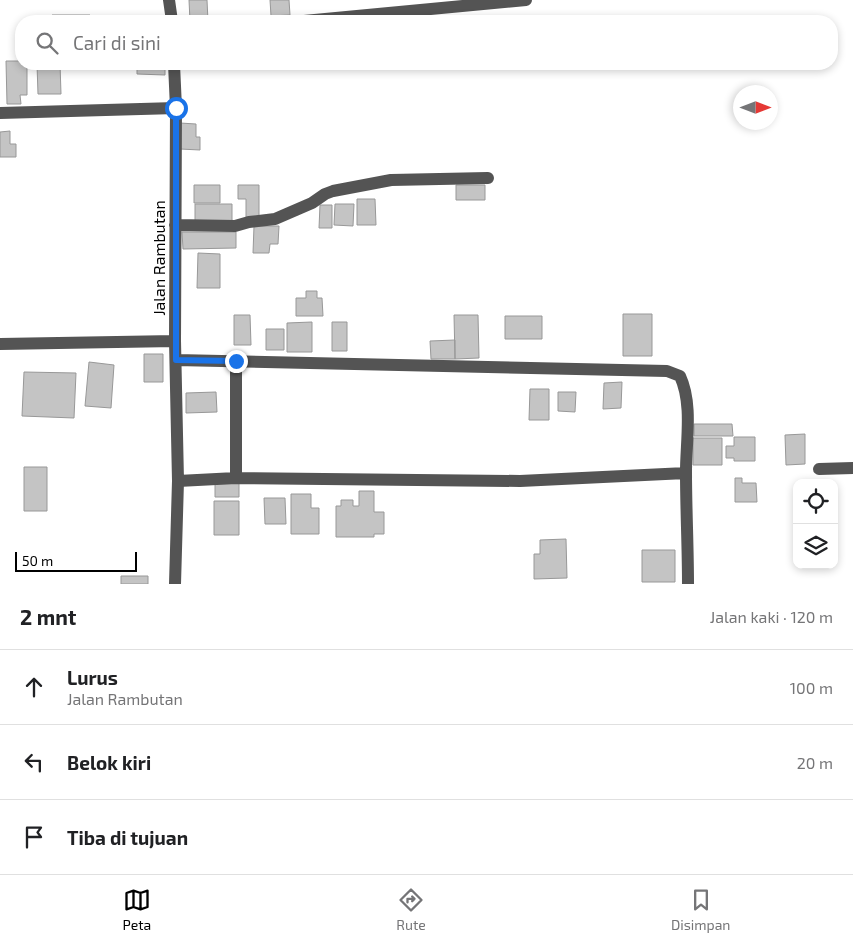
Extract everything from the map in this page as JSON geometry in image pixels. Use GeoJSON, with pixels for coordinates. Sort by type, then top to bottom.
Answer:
{"type":"FeatureCollection","features":[{"type":"Feature","properties":{"kind":"street"},"geometry":{"type":"LineString","coordinates":[[169,0],[171,15]]}},
{"type":"Feature","properties":{"kind":"street"},"geometry":{"type":"LineString","coordinates":[[359,15],[479,2],[525,0]]}},
{"type":"Feature","properties":{"kind":"street","name":"Jalan Rambutan"},"geometry":{"type":"LineString","coordinates":[[174,70],[176,108],[175,341],[178,482],[175,584]]}},
{"type":"Feature","properties":{"kind":"street"},"geometry":{"type":"LineString","coordinates":[[0,113],[176,108]]}},
{"type":"Feature","properties":{"kind":"street"},"geometry":{"type":"LineString","coordinates":[[175,225],[235,226],[249,222],[275,219],[333,191],[391,180],[488,178]]}},
{"type":"Feature","properties":{"kind":"street"},"geometry":{"type":"LineString","coordinates":[[0,344],[175,341]]}},
{"type":"Feature","properties":{"kind":"street"},"geometry":{"type":"LineString","coordinates":[[176,360],[667,371],[680,376],[685,388],[687,414],[688,584]]}},
{"type":"Feature","properties":{"kind":"street"},"geometry":{"type":"LineString","coordinates":[[236,361],[236,478]]}},
{"type":"Feature","properties":{"kind":"street"},"geometry":{"type":"LineString","coordinates":[[819,469],[853,468]]}},
{"type":"Feature","properties":{"kind":"street"},"geometry":{"type":"LineString","coordinates":[[178,482],[236,478],[520,481],[686,473]]}},
{"type":"Feature","properties":{"kind":"building"},"geometry":{"type":"Polygon","coordinates":[[[189,0],[207,0],[208,15],[190,15],[189,0]]]}},
{"type":"Feature","properties":{"kind":"building"},"geometry":{"type":"Polygon","coordinates":[[[270,0],[289,0],[290,15],[271,15],[270,0]]]}},
{"type":"Feature","properties":{"kind":"building"},"geometry":{"type":"Polygon","coordinates":[[[6,61],[15,61],[15,70],[27,70],[27,95],[20,95],[21,104],[7,104],[6,61]]]}},
{"type":"Feature","properties":{"kind":"building"},"geometry":{"type":"Polygon","coordinates":[[[37,70],[60,70],[61,94],[38,94],[37,70]]]}},
{"type":"Feature","properties":{"kind":"building"},"geometry":{"type":"Polygon","coordinates":[[[137,70],[165,70],[165,75],[137,74],[137,70]]]}},
{"type":"Feature","properties":{"kind":"building"},"geometry":{"type":"Polygon","coordinates":[[[180,123],[196,124],[196,137],[200,137],[200,150],[180,149],[180,123]]]}},
{"type":"Feature","properties":{"kind":"building"},"geometry":{"type":"Polygon","coordinates":[[[10,131],[10,144],[16,144],[16,157],[0,157],[0,132],[10,131]]]}},
{"type":"Feature","properties":{"kind":"building"},"geometry":{"type":"Polygon","coordinates":[[[194,185],[220,185],[220,203],[194,203],[194,185]]]}},
{"type":"Feature","properties":{"kind":"building"},"geometry":{"type":"Polygon","coordinates":[[[238,185],[259,185],[259,217],[246,217],[246,199],[238,199],[238,185]]]}},
{"type":"Feature","properties":{"kind":"building"},"geometry":{"type":"Polygon","coordinates":[[[456,185],[485,185],[485,200],[456,200],[456,185]]]}},
{"type":"Feature","properties":{"kind":"building"},"geometry":{"type":"Polygon","coordinates":[[[357,199],[375,199],[376,225],[357,225],[357,199]]]}},
{"type":"Feature","properties":{"kind":"building"},"geometry":{"type":"Polygon","coordinates":[[[195,204],[232,204],[232,225],[195,225],[195,204]]]}},
{"type":"Feature","properties":{"kind":"building"},"geometry":{"type":"Polygon","coordinates":[[[335,204],[354,204],[353,226],[334,225],[335,204]]]}},
{"type":"Feature","properties":{"kind":"building"},"geometry":{"type":"Polygon","coordinates":[[[320,205],[332,205],[332,228],[319,228],[320,205]]]}},
{"type":"Feature","properties":{"kind":"building"},"geometry":{"type":"Polygon","coordinates":[[[254,226],[279,226],[278,244],[270,244],[269,253],[253,253],[254,226]]]}},
{"type":"Feature","properties":{"kind":"building"},"geometry":{"type":"Polygon","coordinates":[[[182,232],[236,232],[236,248],[183,249],[182,232]]]}},
{"type":"Feature","properties":{"kind":"building"},"geometry":{"type":"Polygon","coordinates":[[[198,253],[220,254],[220,288],[197,288],[198,253]]]}},
{"type":"Feature","properties":{"kind":"building"},"geometry":{"type":"Polygon","coordinates":[[[306,291],[317,291],[317,298],[322,298],[323,316],[296,316],[296,298],[306,298],[306,291]]]}},
{"type":"Feature","properties":{"kind":"building"},"geometry":{"type":"Polygon","coordinates":[[[623,314],[652,314],[652,356],[623,356],[623,314]]]}},
{"type":"Feature","properties":{"kind":"building"},"geometry":{"type":"Polygon","coordinates":[[[234,315],[250,315],[251,345],[234,345],[234,315]]]}},
{"type":"Feature","properties":{"kind":"building"},"geometry":{"type":"Polygon","coordinates":[[[454,315],[478,315],[479,358],[455,359],[454,315]]]}},
{"type":"Feature","properties":{"kind":"building"},"geometry":{"type":"Polygon","coordinates":[[[505,316],[542,316],[542,339],[505,339],[505,316]]]}},
{"type":"Feature","properties":{"kind":"building"},"geometry":{"type":"Polygon","coordinates":[[[312,322],[312,352],[287,352],[287,323],[312,322]]]}},
{"type":"Feature","properties":{"kind":"building"},"geometry":{"type":"Polygon","coordinates":[[[332,322],[347,322],[347,351],[332,351],[332,322]]]}},
{"type":"Feature","properties":{"kind":"building"},"geometry":{"type":"Polygon","coordinates":[[[266,329],[284,329],[284,350],[266,350],[266,329]]]}},
{"type":"Feature","properties":{"kind":"building"},"geometry":{"type":"Polygon","coordinates":[[[455,340],[455,359],[431,359],[430,341],[455,340]]]}},
{"type":"Feature","properties":{"kind":"building"},"geometry":{"type":"Polygon","coordinates":[[[144,354],[163,354],[163,382],[144,382],[144,354]]]}},
{"type":"Feature","properties":{"kind":"building"},"geometry":{"type":"Polygon","coordinates":[[[89,362],[114,365],[111,408],[85,406],[89,362]]]}},
{"type":"Feature","properties":{"kind":"building"},"geometry":{"type":"Polygon","coordinates":[[[24,372],[76,373],[74,418],[22,416],[24,372]]]}},
{"type":"Feature","properties":{"kind":"building"},"geometry":{"type":"Polygon","coordinates":[[[622,382],[621,408],[603,409],[604,383],[622,382]]]}},
{"type":"Feature","properties":{"kind":"building"},"geometry":{"type":"Polygon","coordinates":[[[530,389],[549,389],[549,420],[529,420],[530,389]]]}},
{"type":"Feature","properties":{"kind":"building"},"geometry":{"type":"Polygon","coordinates":[[[216,392],[217,412],[186,413],[186,393],[216,392]]]}},
{"type":"Feature","properties":{"kind":"building"},"geometry":{"type":"Polygon","coordinates":[[[558,392],[576,392],[575,412],[558,411],[558,392]]]}},
{"type":"Feature","properties":{"kind":"building"},"geometry":{"type":"Polygon","coordinates":[[[694,424],[732,424],[733,436],[694,436],[694,424]]]}},
{"type":"Feature","properties":{"kind":"building"},"geometry":{"type":"Polygon","coordinates":[[[805,434],[805,464],[786,465],[785,435],[805,434]]]}},
{"type":"Feature","properties":{"kind":"building"},"geometry":{"type":"Polygon","coordinates":[[[734,437],[755,437],[755,461],[734,461],[734,458],[726,458],[726,446],[734,446],[734,437]]]}},
{"type":"Feature","properties":{"kind":"building"},"geometry":{"type":"Polygon","coordinates":[[[693,438],[722,438],[722,465],[693,465],[693,438]]]}},
{"type":"Feature","properties":{"kind":"building"},"geometry":{"type":"Polygon","coordinates":[[[24,467],[47,467],[47,511],[24,511],[24,467]]]}},
{"type":"Feature","properties":{"kind":"building"},"geometry":{"type":"Polygon","coordinates":[[[735,478],[742,478],[742,483],[756,483],[757,502],[735,502],[735,478]]]}},
{"type":"Feature","properties":{"kind":"building"},"geometry":{"type":"Polygon","coordinates":[[[215,483],[239,483],[239,497],[215,497],[215,483]]]}},
{"type":"Feature","properties":{"kind":"building"},"geometry":{"type":"Polygon","coordinates":[[[359,491],[374,491],[374,512],[384,512],[384,534],[374,534],[374,537],[336,537],[336,506],[341,506],[341,500],[353,500],[353,506],[359,506],[359,491]]]}},
{"type":"Feature","properties":{"kind":"building"},"geometry":{"type":"Polygon","coordinates":[[[291,494],[311,494],[311,508],[319,508],[319,534],[291,534],[291,494]]]}},
{"type":"Feature","properties":{"kind":"building"},"geometry":{"type":"Polygon","coordinates":[[[264,498],[285,498],[286,524],[265,524],[264,498]]]}},
{"type":"Feature","properties":{"kind":"building"},"geometry":{"type":"Polygon","coordinates":[[[214,501],[239,501],[239,535],[214,535],[214,501]]]}},
{"type":"Feature","properties":{"kind":"building"},"geometry":{"type":"Polygon","coordinates":[[[566,539],[567,578],[534,579],[534,554],[540,554],[540,540],[566,539]]]}},
{"type":"Feature","properties":{"kind":"building"},"geometry":{"type":"Polygon","coordinates":[[[642,550],[675,550],[675,582],[642,582],[642,550]]]}},
{"type":"Feature","properties":{"kind":"building"},"geometry":{"type":"Polygon","coordinates":[[[121,576],[148,576],[148,584],[121,584],[121,576]]]}},
{"type":"Feature","properties":{"kind":"route"},"geometry":{"type":"LineString","coordinates":[[176,108],[176,360],[236,361]]}}]}
